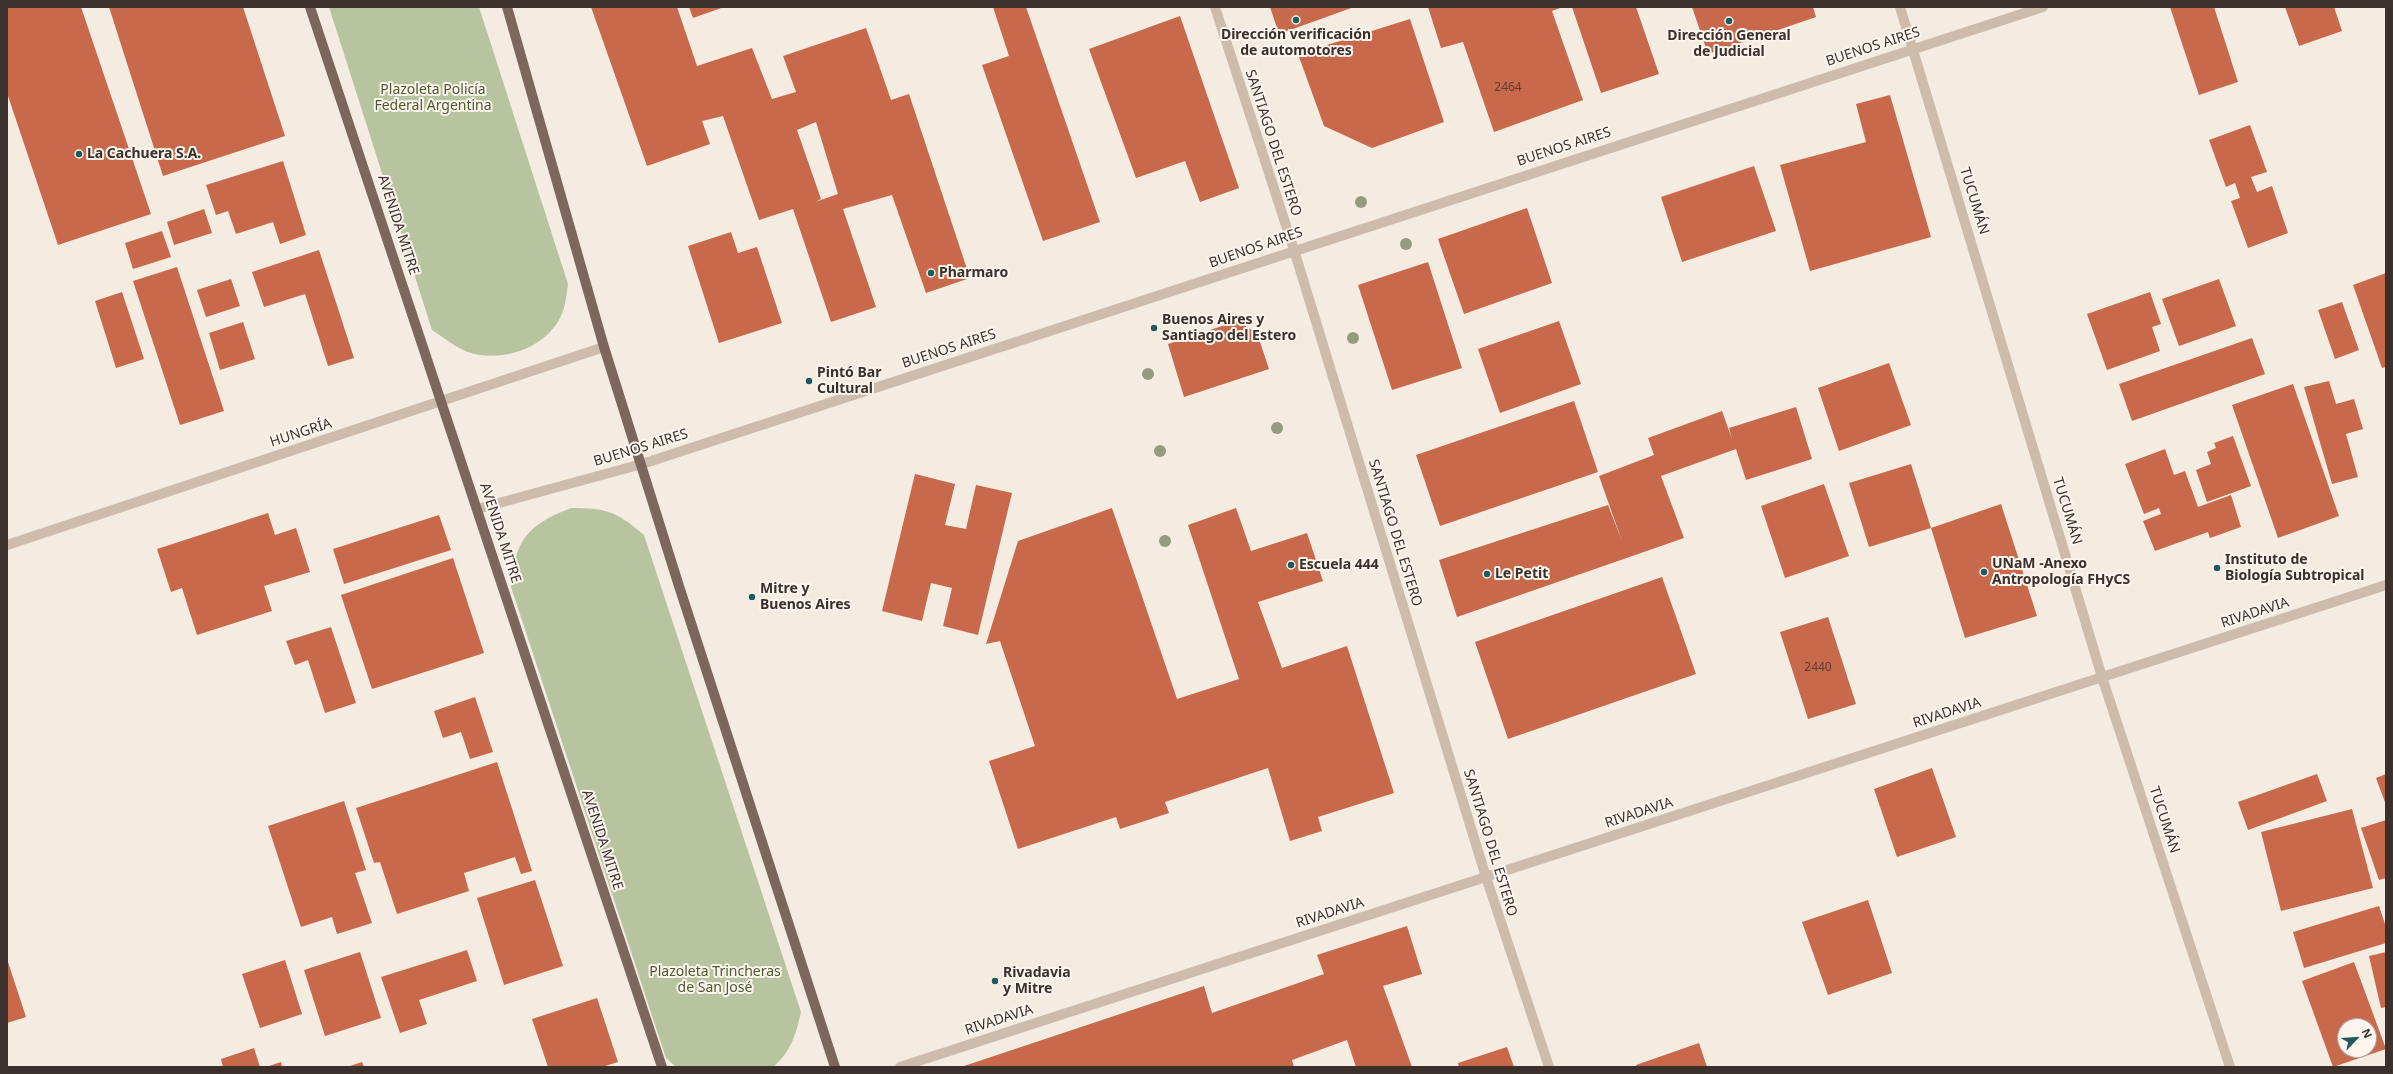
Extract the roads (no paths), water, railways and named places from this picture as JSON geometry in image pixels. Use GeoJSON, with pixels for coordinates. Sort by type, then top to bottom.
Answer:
{"type":"FeatureCollection","features":[{"type":"Feature","properties":{"kind":"main road","name":"AVENIDA MITRE"},"geometry":{"type":"LineString","coordinates":[[310,7],[662,1067]]}},
{"type":"Feature","properties":{"kind":"main road"},"geometry":{"type":"LineString","coordinates":[[507,7],[604,347],[642,464],[678,583],[836,1067]]}},
{"type":"Feature","properties":{"kind":"street","name":"SANTIAGO DEL ESTERO"},"geometry":{"type":"LineString","coordinates":[[1215,7],[1294,250],[1486,877],[1549,1067]]}},
{"type":"Feature","properties":{"kind":"street","name":"TUCUMÁN"},"geometry":{"type":"LineString","coordinates":[[1900,7],[2102,677],[2230,1067]]}},
{"type":"Feature","properties":{"kind":"street","name":"BUENOS AIRES"},"geometry":{"type":"LineString","coordinates":[[477,509],[642,464],[1294,250],[2043,7]]}},
{"type":"Feature","properties":{"kind":"street","name":"HUNGRÍA"},"geometry":{"type":"LineString","coordinates":[[7,545],[442,402],[604,347]]}},
{"type":"Feature","properties":{"kind":"street","name":"RIVADAVIA"},"geometry":{"type":"LineString","coordinates":[[900,1067],[2386,585]]}},
{"type":"Feature","properties":{"kind":"place","name":"Dirección verificación de automotores"},"geometry":{"type":"Point","coordinates":[1296,20]}},
{"type":"Feature","properties":{"kind":"place","name":"Dirección General de Judicial"},"geometry":{"type":"Point","coordinates":[1729,21]}},
{"type":"Feature","properties":{"kind":"place","name":"La Cachuera S.A."},"geometry":{"type":"Point","coordinates":[79,154]}},
{"type":"Feature","properties":{"kind":"place","name":"Pharmaro"},"geometry":{"type":"Point","coordinates":[931,273]}},
{"type":"Feature","properties":{"kind":"place","name":"Buenos Aires y Santiago del Estero"},"geometry":{"type":"Point","coordinates":[1154,328]}},
{"type":"Feature","properties":{"kind":"place","name":"Pintó Bar Cultural"},"geometry":{"type":"Point","coordinates":[809,381]}},
{"type":"Feature","properties":{"kind":"place","name":"Escuela 444"},"geometry":{"type":"Point","coordinates":[1291,565]}},
{"type":"Feature","properties":{"kind":"place","name":"Instituto de Biología Subtropical"},"geometry":{"type":"Point","coordinates":[2217,568]}},
{"type":"Feature","properties":{"kind":"place","name":"UNaM -Anexo Antropología FHyCS"},"geometry":{"type":"Point","coordinates":[1984,572]}},
{"type":"Feature","properties":{"kind":"place","name":"Le Petit"},"geometry":{"type":"Point","coordinates":[1487,574]}},
{"type":"Feature","properties":{"kind":"place","name":"Mitre y Buenos Aires"},"geometry":{"type":"Point","coordinates":[752,597]}},
{"type":"Feature","properties":{"kind":"place","name":"Rivadavia y Mitre"},"geometry":{"type":"Point","coordinates":[995,981]}},
{"type":"Feature","properties":{"kind":"park label","name":"Plazoleta Policía Federal Argentina"},"geometry":{"type":"Point","coordinates":[433,98]}},
{"type":"Feature","properties":{"kind":"park label","name":"Plazoleta Trincheras de San José"},"geometry":{"type":"Point","coordinates":[715,980]}}]}
